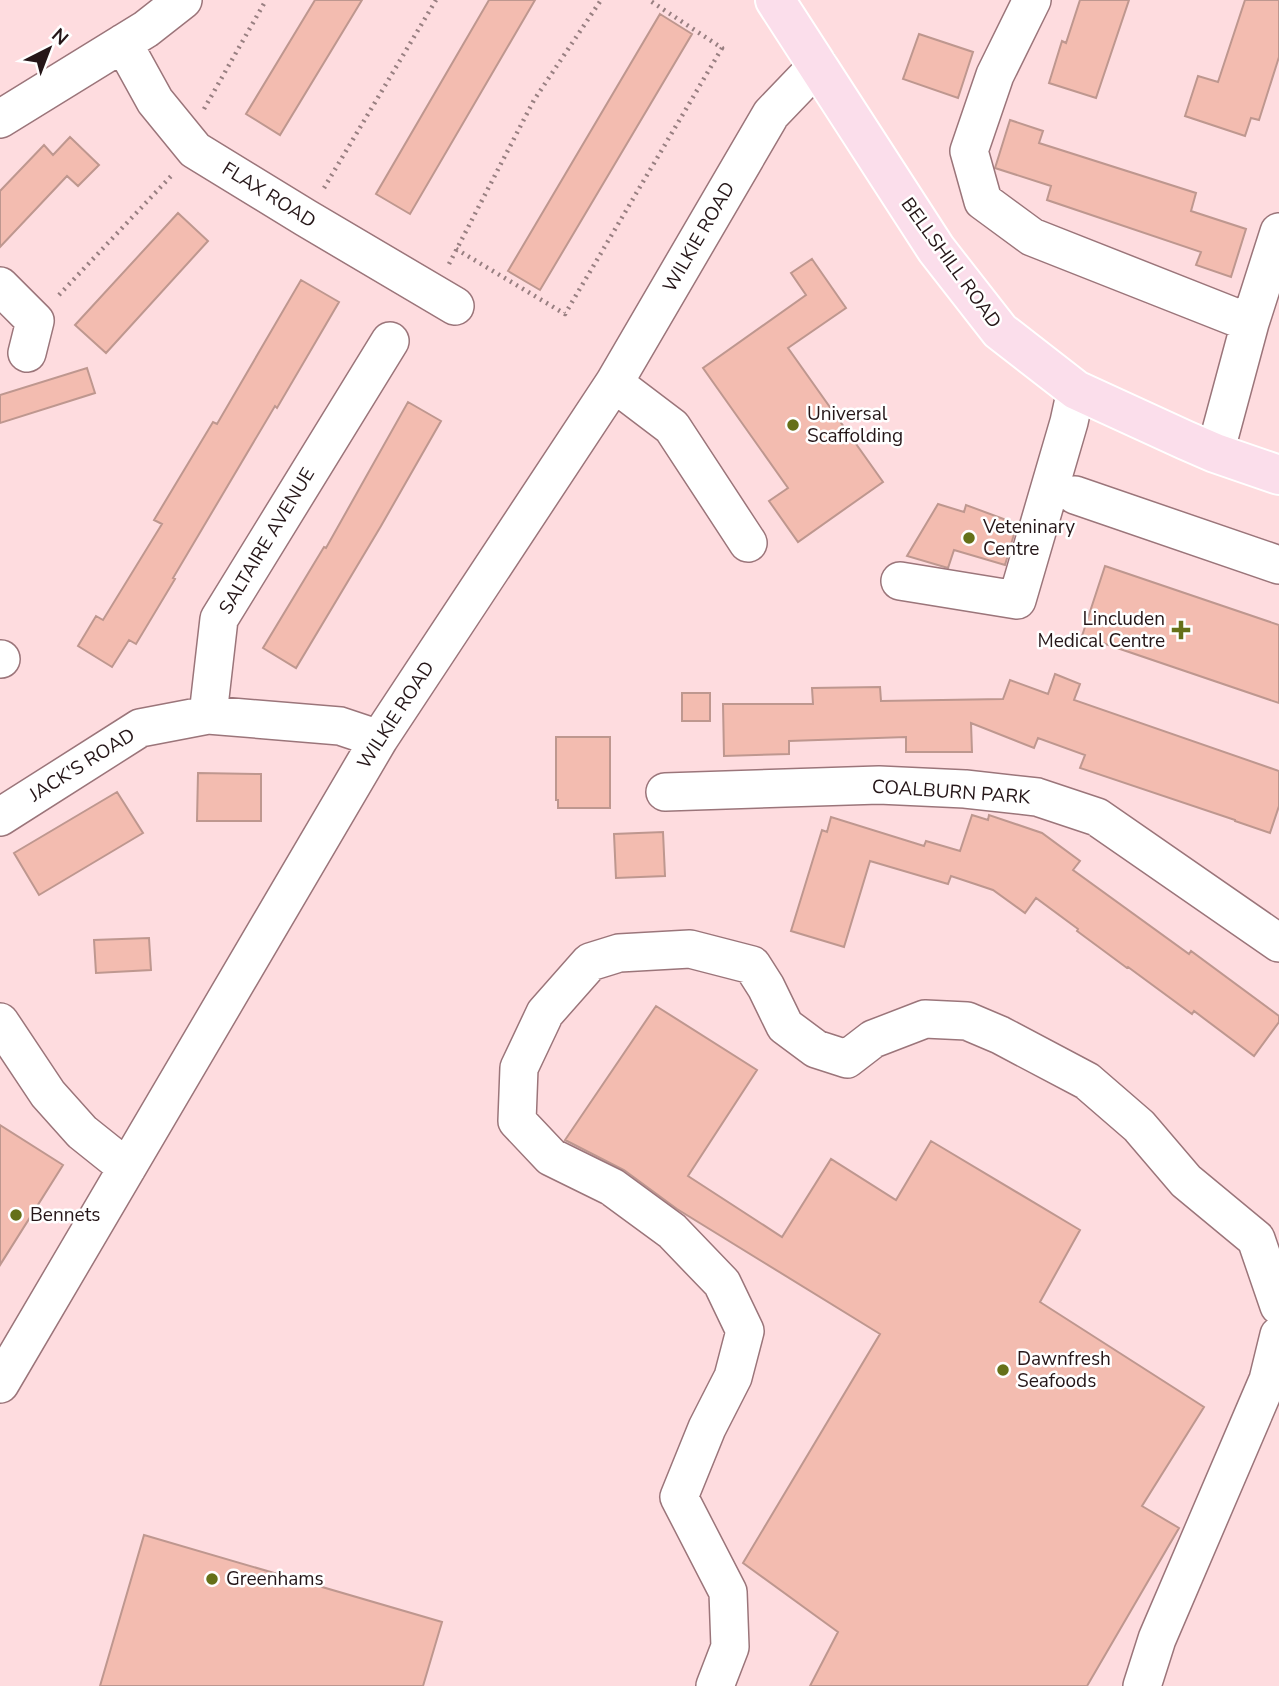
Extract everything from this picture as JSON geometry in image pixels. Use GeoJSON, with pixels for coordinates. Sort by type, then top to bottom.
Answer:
{"type":"FeatureCollection","features":[{"type":"Feature","properties":{"kind":"main road","name":"BELLSHILL ROAD"},"geometry":{"type":"LineString","coordinates":[[775,0],[936,249],[1000,331],[1076,390],[1215,453],[1279,475]]}},
{"type":"Feature","properties":{"kind":"street"},"geometry":{"type":"LineString","coordinates":[[0,119],[146,29],[183,0]]}},
{"type":"Feature","properties":{"kind":"street"},"geometry":{"type":"LineString","coordinates":[[1032,0],[995,75],[969,151],[983,201],[1032,237],[1250,323]]}},
{"type":"Feature","properties":{"kind":"street","name":"FLAX ROAD"},"geometry":{"type":"LineString","coordinates":[[122,43],[155,101],[195,150],[445,300]]}},
{"type":"Feature","properties":{"kind":"street","name":"WILKIE ROAD"},"geometry":{"type":"LineString","coordinates":[[0,1384],[379,739],[614,383],[771,114],[817,65]]}},
{"type":"Feature","properties":{"kind":"street"},"geometry":{"type":"LineString","coordinates":[[1215,453],[1250,323],[1279,232]]}},
{"type":"Feature","properties":{"kind":"street"},"geometry":{"type":"LineString","coordinates":[[0,286],[31,337]]}},
{"type":"Feature","properties":{"kind":"street","name":"SALTAIRE AVENUE"},"geometry":{"type":"LineString","coordinates":[[208,715],[219,619],[390,341]]}},
{"type":"Feature","properties":{"kind":"street"},"geometry":{"type":"LineString","coordinates":[[614,383],[672,427],[748,543]]}},
{"type":"Feature","properties":{"kind":"street"},"geometry":{"type":"LineString","coordinates":[[900,581],[1017,600],[1076,390]]}},
{"type":"Feature","properties":{"kind":"street"},"geometry":{"type":"LineString","coordinates":[[1075,495],[1279,565]]}},
{"type":"Feature","properties":{"kind":"street"},"geometry":{"type":"LineString","coordinates":[[208,715],[340,726],[379,739]]}},
{"type":"Feature","properties":{"kind":"street","name":"JACK'S ROAD"},"geometry":{"type":"LineString","coordinates":[[0,817],[140,728],[208,715]]}},
{"type":"Feature","properties":{"kind":"street","name":"COALBURN PARK"},"geometry":{"type":"LineString","coordinates":[[665,792],[879,785],[965,789],[1037,797],[1097,817],[1279,943]]}},
{"type":"Feature","properties":{"kind":"street"},"geometry":{"type":"LineString","coordinates":[[715,1686],[730,1647],[728,1592],[679,1497],[707,1429],[733,1377],[745,1331],[722,1283],[672,1231],[612,1187],[551,1157],[517,1121],[519,1068],[545,1013],[590,962],[619,953],[690,949],[752,965],[785,1026],[816,1049],[847,1059],[873,1039],[925,1019],[967,1021],[1000,1035],[1087,1081],[1139,1126],[1186,1181],[1256,1239],[1279,1306]]}},
{"type":"Feature","properties":{"kind":"street"},"geometry":{"type":"LineString","coordinates":[[0,1022],[48,1094],[82,1132],[127,1168]]}},
{"type":"Feature","properties":{"kind":"street"},"geometry":{"type":"LineString","coordinates":[[1142,1686],[1157,1639],[1268,1380],[1279,1335]]}},
{"type":"Feature","properties":{"kind":"path"},"geometry":{"type":"LineString","coordinates":[[31,337],[195,150],[202,112],[266,0]]}},
{"type":"Feature","properties":{"kind":"path"},"geometry":{"type":"LineString","coordinates":[[306,218],[436,0]]}},
{"type":"Feature","properties":{"kind":"path"},"geometry":{"type":"LineString","coordinates":[[445,300],[456,249],[534,100],[601,0]]}},
{"type":"Feature","properties":{"kind":"path"},"geometry":{"type":"LineString","coordinates":[[456,249],[565,314],[722,48],[649,0]]}},
{"type":"Feature","properties":{"kind":"building"},"geometry":{"type":"Polygon","coordinates":[[[315,0],[362,0],[280,135],[246,114],[315,0]]]}},
{"type":"Feature","properties":{"kind":"building"},"geometry":{"type":"Polygon","coordinates":[[[489,0],[535,0],[410,214],[376,194],[489,0]]]}},
{"type":"Feature","properties":{"kind":"building"},"geometry":{"type":"Polygon","coordinates":[[[1080,0],[1129,0],[1096,98],[1049,83],[1062,41],[1066,43],[1080,0]]]}},
{"type":"Feature","properties":{"kind":"building"},"geometry":{"type":"Polygon","coordinates":[[[1245,0],[1279,0],[1279,57],[1259,120],[1251,118],[1245,136],[1185,116],[1198,76],[1218,82],[1245,0]]]}},
{"type":"Feature","properties":{"kind":"building"},"geometry":{"type":"Polygon","coordinates":[[[660,14],[692,34],[540,290],[508,271],[660,14]]]}},
{"type":"Feature","properties":{"kind":"building"},"geometry":{"type":"Polygon","coordinates":[[[919,34],[973,52],[958,98],[903,79],[919,34]]]}},
{"type":"Feature","properties":{"kind":"building"},"geometry":{"type":"Polygon","coordinates":[[[1010,120],[1043,131],[1039,143],[1196,193],[1191,211],[1246,229],[1231,277],[1196,265],[1201,252],[1047,200],[1051,186],[995,168],[1010,120]]]}},
{"type":"Feature","properties":{"kind":"building"},"geometry":{"type":"Polygon","coordinates":[[[70,137],[99,165],[78,186],[67,176],[0,247],[0,191],[44,145],[53,155],[70,137]]]}},
{"type":"Feature","properties":{"kind":"building"},"geometry":{"type":"Polygon","coordinates":[[[178,213],[208,241],[106,353],[75,325],[178,213]]]}},
{"type":"Feature","properties":{"kind":"building","name":"Universal Scaffolding"},"geometry":{"type":"Polygon","coordinates":[[[812,259],[846,308],[788,348],[883,482],[798,542],[769,501],[788,488],[703,368],[806,295],[791,273],[812,259]]]}},
{"type":"Feature","properties":{"kind":"building"},"geometry":{"type":"Polygon","coordinates":[[[301,280],[339,302],[136,644],[129,640],[112,667],[78,646],[96,616],[103,620],[162,524],[154,520],[213,422],[217,424],[301,280]]]}},
{"type":"Feature","properties":{"kind":"building"},"geometry":{"type":"Polygon","coordinates":[[[87,368],[95,393],[0,423],[0,395],[87,368]]]}},
{"type":"Feature","properties":{"kind":"building"},"geometry":{"type":"Polygon","coordinates":[[[408,402],[441,421],[296,668],[263,648],[324,547],[326,548],[408,402]]]}},
{"type":"Feature","properties":{"kind":"building","name":"Veteninary Centre"},"geometry":{"type":"Polygon","coordinates":[[[938,504],[964,512],[966,505],[1017,524],[1005,565],[954,550],[948,568],[907,556],[938,504]]]}},
{"type":"Feature","properties":{"kind":"building","name":"Lincluden Medical Centre"},"geometry":{"type":"Polygon","coordinates":[[[1105,566],[1279,625],[1279,703],[1082,636],[1105,566]]]}},
{"type":"Feature","properties":{"kind":"building"},"geometry":{"type":"Polygon","coordinates":[[[1055,674],[1080,684],[1074,700],[1279,771],[1279,806],[1270,833],[1080,768],[1085,755],[1038,738],[1034,748],[971,723],[972,752],[906,752],[906,737],[789,741],[789,754],[724,756],[723,704],[813,704],[812,688],[880,687],[881,701],[1003,699],[1010,680],[1048,694],[1055,674]]]}},
{"type":"Feature","properties":{"kind":"building"},"geometry":{"type":"Polygon","coordinates":[[[682,693],[710,693],[710,721],[682,721],[682,693]]]}},
{"type":"Feature","properties":{"kind":"building"},"geometry":{"type":"Polygon","coordinates":[[[556,737],[610,737],[610,808],[558,808],[556,737]]]}},
{"type":"Feature","properties":{"kind":"building"},"geometry":{"type":"Polygon","coordinates":[[[198,773],[261,774],[261,821],[197,821],[198,773]]]}},
{"type":"Feature","properties":{"kind":"building"},"geometry":{"type":"Polygon","coordinates":[[[117,792],[143,833],[39,895],[14,853],[117,792]]]}},
{"type":"Feature","properties":{"kind":"building"},"geometry":{"type":"Polygon","coordinates":[[[972,815],[988,820],[989,815],[1042,833],[1080,861],[1073,870],[1189,954],[1191,951],[1279,1016],[1279,1022],[1254,1056],[1194,1011],[1192,1014],[1127,968],[1036,898],[1025,913],[993,890],[951,876],[948,884],[870,861],[844,947],[791,931],[822,830],[827,832],[831,817],[924,846],[926,841],[960,851],[972,815]]]}},
{"type":"Feature","properties":{"kind":"building"},"geometry":{"type":"Polygon","coordinates":[[[663,832],[665,876],[616,878],[614,834],[663,832]]]}},
{"type":"Feature","properties":{"kind":"building"},"geometry":{"type":"Polygon","coordinates":[[[149,938],[151,970],[96,973],[94,940],[149,938]]]}},
{"type":"Feature","properties":{"kind":"building","name":"Dawnfresh Seafoods"},"geometry":{"type":"Polygon","coordinates":[[[656,1006],[757,1070],[688,1176],[782,1237],[831,1159],[896,1200],[931,1141],[1080,1230],[1040,1302],[1204,1407],[1142,1506],[1179,1528],[1087,1686],[810,1686],[838,1632],[743,1563],[880,1334],[677,1209],[624,1170],[565,1140],[656,1006]]]}},
{"type":"Feature","properties":{"kind":"building","name":"Bennets"},"geometry":{"type":"Polygon","coordinates":[[[0,1125],[63,1165],[0,1265],[0,1125]]]}},
{"type":"Feature","properties":{"kind":"building","name":"Greenhams"},"geometry":{"type":"Polygon","coordinates":[[[144,1535],[442,1622],[423,1686],[100,1686],[144,1535]]]}},
{"type":"Feature","properties":{"kind":"place","name":"Universal Scaffolding"},"geometry":{"type":"Point","coordinates":[793,425]}},
{"type":"Feature","properties":{"kind":"place","name":"Veteninary Centre"},"geometry":{"type":"Point","coordinates":[969,538]}},
{"type":"Feature","properties":{"kind":"place","name":"Lincluden Medical Centre"},"geometry":{"type":"Point","coordinates":[1181,630]}},
{"type":"Feature","properties":{"kind":"place","name":"Bennets"},"geometry":{"type":"Point","coordinates":[16,1215]}},
{"type":"Feature","properties":{"kind":"place","name":"Dawnfresh Seafoods"},"geometry":{"type":"Point","coordinates":[1003,1370]}},
{"type":"Feature","properties":{"kind":"place","name":"Greenhams"},"geometry":{"type":"Point","coordinates":[212,1579]}}]}
